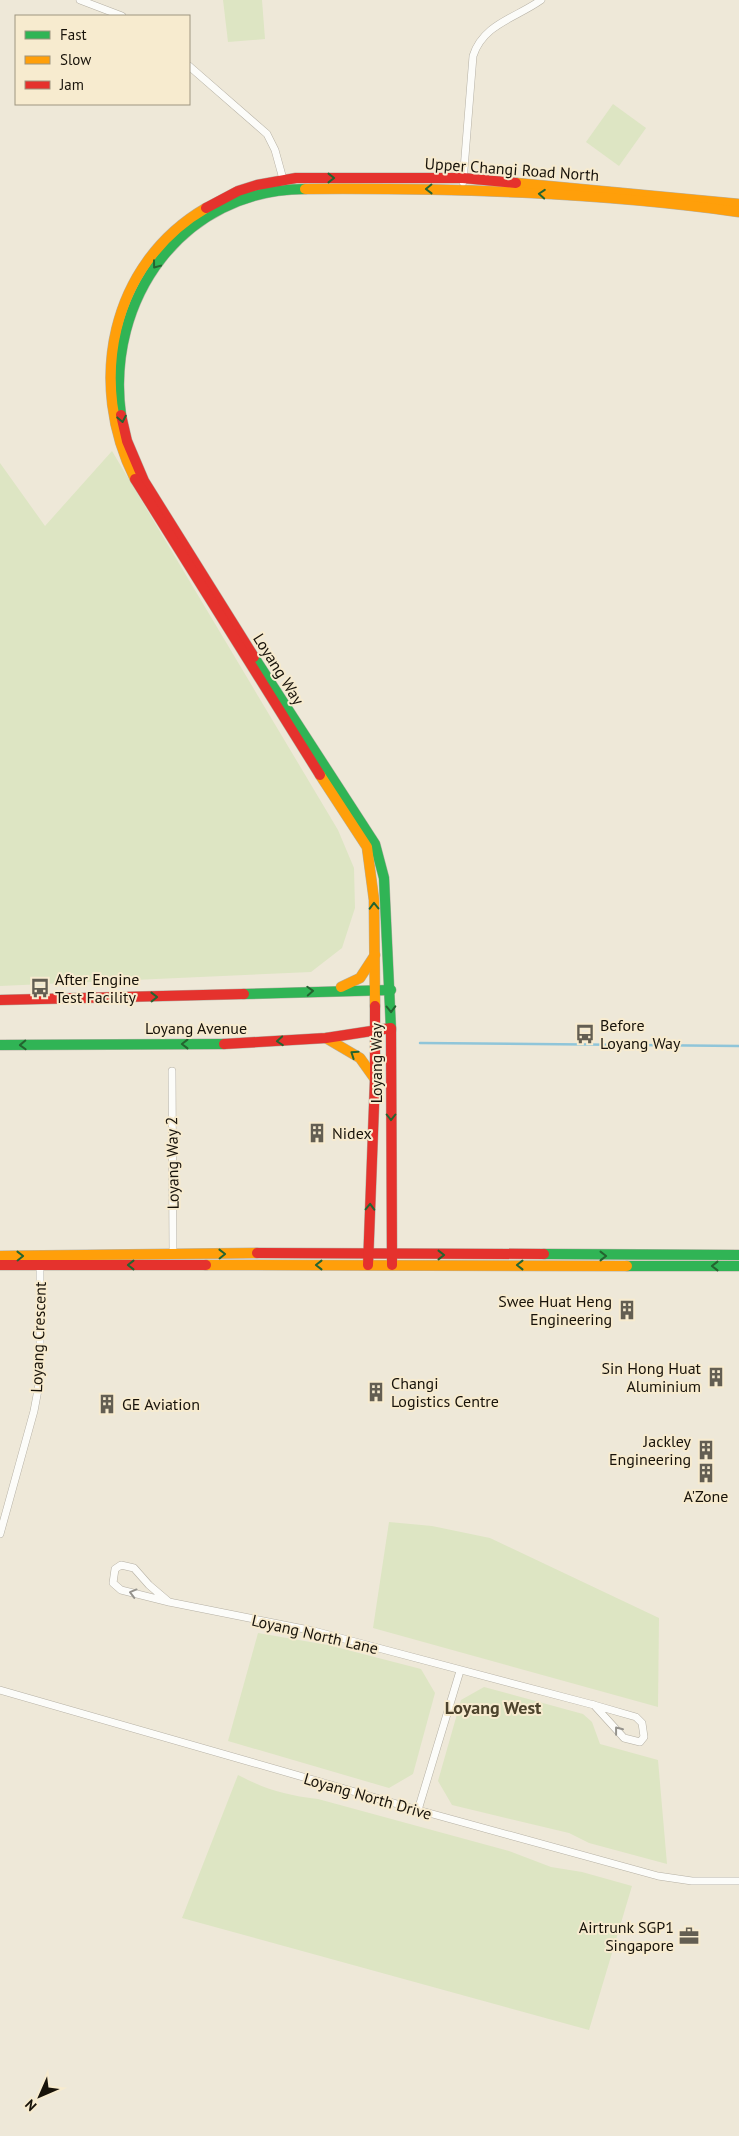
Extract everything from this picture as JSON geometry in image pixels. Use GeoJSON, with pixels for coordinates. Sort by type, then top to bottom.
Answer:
{"type":"FeatureCollection","features":[{"type":"Feature","properties":{"kind":"street"},"geometry":{"type":"LineString","coordinates":[[80,0],[119,15]]}},
{"type":"Feature","properties":{"kind":"street"},"geometry":{"type":"LineString","coordinates":[[463,184],[473,56],[477,45],[494,27],[541,0]]}},
{"type":"Feature","properties":{"kind":"street"},"geometry":{"type":"LineString","coordinates":[[190,67],[267,134],[275,150],[284,184]]}},
{"type":"Feature","properties":{"kind":"street","name":"Upper Changi Road North"},"geometry":{"type":"LineString","coordinates":[[267,182],[284,184],[463,184],[739,204]]}},
{"type":"Feature","properties":{"kind":"street","name":"Loyang Way"},"geometry":{"type":"LineString","coordinates":[[267,182],[241,190],[206,207],[173,232],[145,264],[129,292],[114,336],[110,368],[112,411],[123,452],[137,481],[267,693],[367,847],[373,883],[375,955],[375,1079],[368,1260]]}},
{"type":"Feature","properties":{"kind":"street","name":"Loyang Way"},"geometry":{"type":"LineString","coordinates":[[284,184],[242,198],[210,214],[182,236],[154,268],[132,309],[123,338],[119,371],[120,404],[128,441],[153,494],[314,752],[375,844],[384,878],[391,990],[392,1260]]}},
{"type":"Feature","properties":{"kind":"street","name":"Upper Changi Road North"},"geometry":{"type":"LineString","coordinates":[[463,184],[739,212]]}},
{"type":"Feature","properties":{"kind":"street"},"geometry":{"type":"LineString","coordinates":[[333,990],[360,978],[375,955]]}},
{"type":"Feature","properties":{"kind":"street","name":"Loyang Avenue"},"geometry":{"type":"LineString","coordinates":[[0,1000],[391,990]]}},
{"type":"Feature","properties":{"kind":"street","name":"Loyang Avenue"},"geometry":{"type":"LineString","coordinates":[[0,1045],[64,1043],[234,1044],[326,1038],[391,1028]]}},
{"type":"Feature","properties":{"kind":"street"},"geometry":{"type":"LineString","coordinates":[[326,1038],[358,1055],[368,1065],[375,1079]]}},
{"type":"Feature","properties":{"kind":"street","name":"Loyang Way 2"},"geometry":{"type":"LineString","coordinates":[[172,1071],[173,1254]]}},
{"type":"Feature","properties":{"kind":"street"},"geometry":{"type":"LineString","coordinates":[[0,1265],[40,1260],[173,1254],[368,1260]]}},
{"type":"Feature","properties":{"kind":"street"},"geometry":{"type":"LineString","coordinates":[[173,1254],[180,1265]]}},
{"type":"Feature","properties":{"kind":"street"},"geometry":{"type":"LineString","coordinates":[[0,1256],[40,1260],[180,1265],[368,1260],[739,1256]]}},
{"type":"Feature","properties":{"kind":"street","name":"Loyang Crescent"},"geometry":{"type":"LineString","coordinates":[[0,1534],[34,1412],[40,1379],[40,1260]]}},
{"type":"Feature","properties":{"kind":"street"},"geometry":{"type":"LineString","coordinates":[[392,1260],[739,1266]]}},
{"type":"Feature","properties":{"kind":"street","name":"Loyang North Lane"},"geometry":{"type":"LineString","coordinates":[[169,1602],[134,1568],[121,1565],[115,1570],[113,1583],[121,1590],[169,1602],[314,1631],[636,1717],[642,1723],[644,1737],[640,1742],[624,1738],[594,1706]]}},
{"type":"Feature","properties":{"kind":"street"},"geometry":{"type":"LineString","coordinates":[[418,1810],[460,1671]]}},
{"type":"Feature","properties":{"kind":"street","name":"Loyang North Drive"},"geometry":{"type":"LineString","coordinates":[[0,1690],[418,1810],[658,1876],[692,1881],[739,1881]]}},
{"type":"Feature","properties":{"kind":"green space"},"geometry":{"type":"Polygon","coordinates":[[[223,0],[262,0],[265,39],[228,42],[223,0]]]}},
{"type":"Feature","properties":{"kind":"green space"},"geometry":{"type":"Polygon","coordinates":[[[613,104],[646,128],[619,166],[586,142],[613,104]]]}},
{"type":"Feature","properties":{"kind":"green space"},"geometry":{"type":"Polygon","coordinates":[[[112,451],[338,830],[354,868],[355,908],[342,948],[311,972],[0,986],[0,463],[45,526],[112,451]]]}},
{"type":"Feature","properties":{"kind":"green space"},"geometry":{"type":"Polygon","coordinates":[[[389,1522],[432,1526],[490,1538],[659,1618],[658,1707],[373,1628],[389,1522]]]}},
{"type":"Feature","properties":{"kind":"green space"},"geometry":{"type":"Polygon","coordinates":[[[258,1633],[328,1645],[421,1669],[435,1693],[413,1774],[389,1788],[228,1741],[258,1633]]]}},
{"type":"Feature","properties":{"kind":"green space"},"geometry":{"type":"Polygon","coordinates":[[[484,1687],[583,1714],[592,1722],[600,1744],[658,1760],[667,1864],[589,1843],[569,1833],[452,1805],[438,1781],[461,1700],[484,1687]]]}},
{"type":"Feature","properties":{"kind":"green space"},"geometry":{"type":"Polygon","coordinates":[[[238,1775],[276,1791],[318,1799],[509,1851],[551,1867],[582,1872],[632,1886],[589,2030],[182,1918],[238,1775]]]}},
{"type":"Feature","properties":{"kind":"waterway"},"geometry":{"type":"LineString","coordinates":[[420,1043],[739,1046]]}},
{"type":"Feature","properties":{"kind":"traffic: fast"},"geometry":{"type":"LineString","coordinates":[[121,415],[119,372],[126,331],[140,293],[161,258],[189,230],[223,208],[261,194],[305,189]]}},
{"type":"Feature","properties":{"kind":"traffic: fast"},"geometry":{"type":"LineString","coordinates":[[254,657],[375,844],[384,878],[391,1030]]}},
{"type":"Feature","properties":{"kind":"traffic: fast"},"geometry":{"type":"LineString","coordinates":[[244,994],[391,990]]}},
{"type":"Feature","properties":{"kind":"traffic: fast"},"geometry":{"type":"LineString","coordinates":[[0,1045],[224,1044]]}},
{"type":"Feature","properties":{"kind":"traffic: fast"},"geometry":{"type":"LineString","coordinates":[[544,1254],[739,1255]]}},
{"type":"Feature","properties":{"kind":"traffic: fast"},"geometry":{"type":"LineString","coordinates":[[627,1266],[739,1266]]}},
{"type":"Feature","properties":{"kind":"traffic: slow"},"geometry":{"type":"LineString","coordinates":[[516,183],[739,204]]}},
{"type":"Feature","properties":{"kind":"traffic: slow"},"geometry":{"type":"LineString","coordinates":[[305,189],[414,189],[523,193],[631,200],[739,212]]}},
{"type":"Feature","properties":{"kind":"traffic: slow"},"geometry":{"type":"LineString","coordinates":[[135,479],[120,442],[112,404],[111,366],[116,329],[129,293],[148,261],[173,232],[206,208]]}},
{"type":"Feature","properties":{"kind":"traffic: slow"},"geometry":{"type":"LineString","coordinates":[[320,775],[367,847],[374,900],[375,1006]]}},
{"type":"Feature","properties":{"kind":"traffic: slow"},"geometry":{"type":"LineString","coordinates":[[341,987],[360,978],[375,955]]}},
{"type":"Feature","properties":{"kind":"traffic: slow"},"geometry":{"type":"LineString","coordinates":[[326,1038],[360,1058],[375,1079]]}},
{"type":"Feature","properties":{"kind":"traffic: slow"},"geometry":{"type":"LineString","coordinates":[[0,1256],[257,1253]]}},
{"type":"Feature","properties":{"kind":"traffic: slow"},"geometry":{"type":"LineString","coordinates":[[206,1265],[627,1266]]}},
{"type":"Feature","properties":{"kind":"traffic: jam"},"geometry":{"type":"LineString","coordinates":[[206,208],[238,191],[257,185],[296,178],[463,178],[516,183]]}},
{"type":"Feature","properties":{"kind":"traffic: jam"},"geometry":{"type":"LineString","coordinates":[[121,415],[127,441],[144,481],[254,657]]}},
{"type":"Feature","properties":{"kind":"traffic: jam"},"geometry":{"type":"LineString","coordinates":[[135,479],[320,775]]}},
{"type":"Feature","properties":{"kind":"traffic: jam"},"geometry":{"type":"LineString","coordinates":[[0,1000],[244,994]]}},
{"type":"Feature","properties":{"kind":"traffic: jam"},"geometry":{"type":"LineString","coordinates":[[368,1265],[375,1079],[375,1006]]}},
{"type":"Feature","properties":{"kind":"traffic: jam"},"geometry":{"type":"LineString","coordinates":[[224,1044],[326,1038],[391,1028]]}},
{"type":"Feature","properties":{"kind":"traffic: jam"},"geometry":{"type":"LineString","coordinates":[[391,1030],[392,1265]]}},
{"type":"Feature","properties":{"kind":"traffic: jam"},"geometry":{"type":"LineString","coordinates":[[257,1253],[544,1254]]}},
{"type":"Feature","properties":{"kind":"traffic: jam"},"geometry":{"type":"LineString","coordinates":[[0,1265],[206,1265]]}},
{"type":"Feature","properties":{"kind":"place","name":"After Engine Test Facility"},"geometry":{"type":"Point","coordinates":[40,988]}},
{"type":"Feature","properties":{"kind":"place","name":"Before Loyang Way"},"geometry":{"type":"Point","coordinates":[585,1034]}},
{"type":"Feature","properties":{"kind":"place","name":"Nidex"},"geometry":{"type":"Point","coordinates":[317,1133]}},
{"type":"Feature","properties":{"kind":"place","name":"Swee Huat Heng Engineering"},"geometry":{"type":"Point","coordinates":[627,1310]}},
{"type":"Feature","properties":{"kind":"place","name":"Sin Hong Huat Aluminium"},"geometry":{"type":"Point","coordinates":[716,1377]}},
{"type":"Feature","properties":{"kind":"place","name":"Changi Logistics Centre"},"geometry":{"type":"Point","coordinates":[376,1392]}},
{"type":"Feature","properties":{"kind":"place","name":"GE Aviation"},"geometry":{"type":"Point","coordinates":[107,1404]}},
{"type":"Feature","properties":{"kind":"place","name":"Jackley Engineering"},"geometry":{"type":"Point","coordinates":[706,1450]}},
{"type":"Feature","properties":{"kind":"place","name":"A'Zone"},"geometry":{"type":"Point","coordinates":[706,1473]}},
{"type":"Feature","properties":{"kind":"place","name":"Airtrunk SGP1 Singapore"},"geometry":{"type":"Point","coordinates":[689,1936]}},
{"type":"Feature","properties":{"kind":"district","name":"Loyang West"},"geometry":{"type":"Point","coordinates":[493,1708]}}]}
